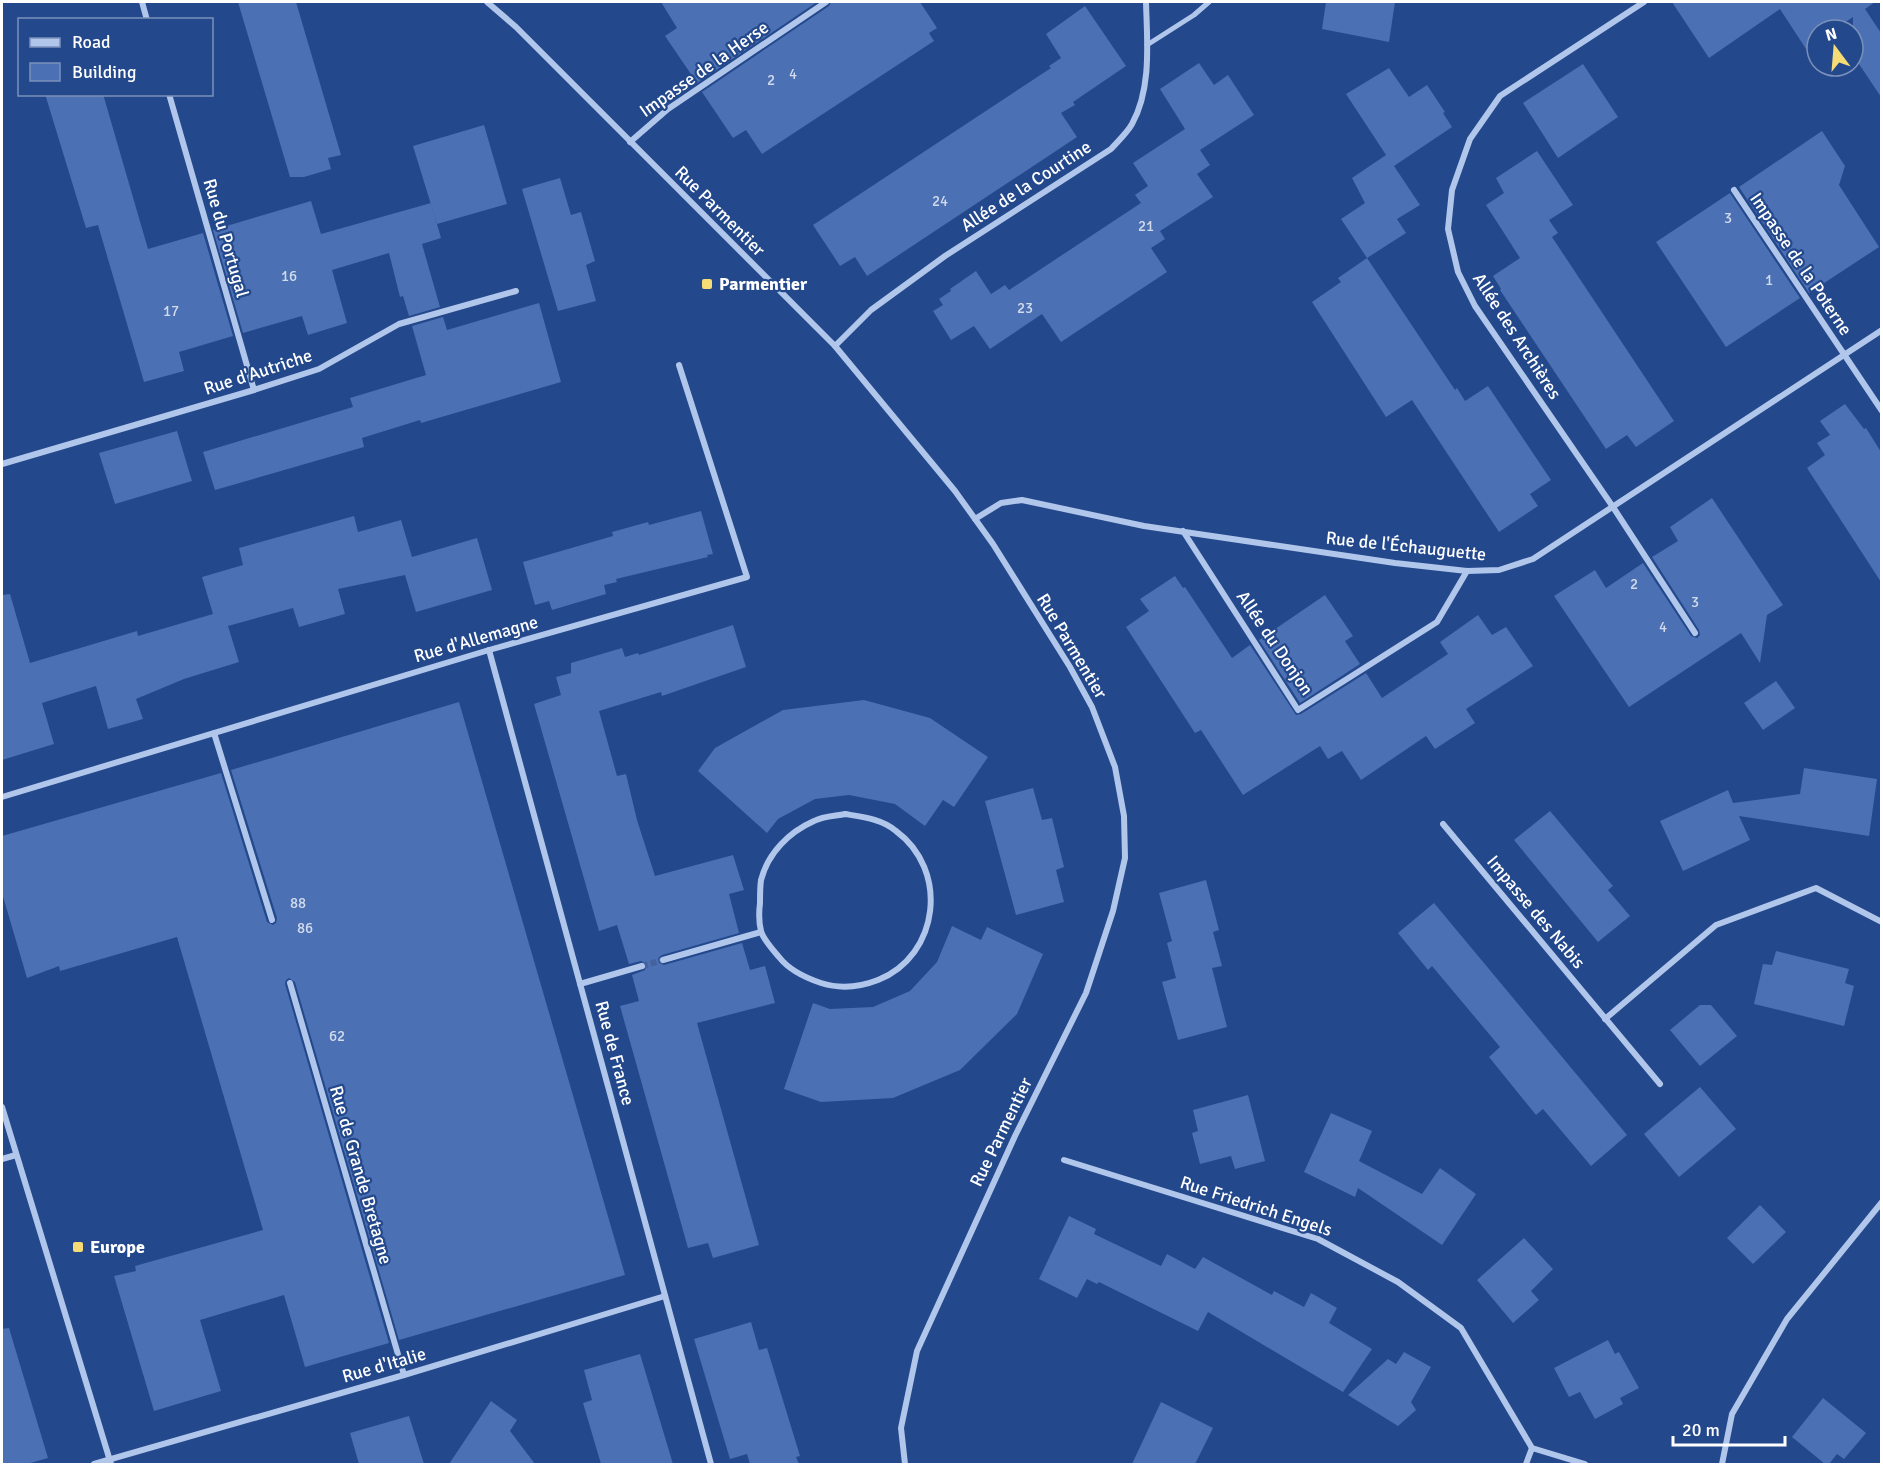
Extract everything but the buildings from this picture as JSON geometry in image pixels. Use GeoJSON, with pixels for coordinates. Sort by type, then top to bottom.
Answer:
{"type":"FeatureCollection","features":[{"type":"Feature","properties":{"kind":"street"},"geometry":{"type":"LineString","coordinates":[[142,2],[146,18]]}},
{"type":"Feature","properties":{"kind":"street","name":"Rue Parmentier"},"geometry":{"type":"LineString","coordinates":[[487,2],[516,27],[835,346],[948,482],[999,554],[1092,707],[1115,767],[1124,816],[1125,858],[1113,911],[1086,993],[1015,1136],[917,1351],[901,1428],[905,1464]]}},
{"type":"Feature","properties":{"kind":"street","name":"Impasse de la Herse"},"geometry":{"type":"LineString","coordinates":[[630,142],[668,109],[826,2]]}},
{"type":"Feature","properties":{"kind":"street","name":"Allée de la Courtine"},"geometry":{"type":"LineString","coordinates":[[835,346],[871,310],[945,256],[1111,149],[1132,126],[1143,99],[1147,45],[1146,2]]}},
{"type":"Feature","properties":{"kind":"street"},"geometry":{"type":"LineString","coordinates":[[1147,45],[1194,15],[1209,2]]}},
{"type":"Feature","properties":{"kind":"street","name":"Allée des Archières"},"geometry":{"type":"LineString","coordinates":[[1644,2],[1500,96],[1470,139],[1452,190],[1448,230],[1458,272],[1475,306],[1613,507],[1695,633]]}},
{"type":"Feature","properties":{"kind":"street","name":"Rue du Portugal"},"geometry":{"type":"LineString","coordinates":[[170,96],[254,390]]}},
{"type":"Feature","properties":{"kind":"street","name":"Impasse de la Poterne"},"geometry":{"type":"LineString","coordinates":[[1734,190],[1881,411]]}},
{"type":"Feature","properties":{"kind":"street","name":"Rue d'Autriche"},"geometry":{"type":"LineString","coordinates":[[2,464],[319,369],[399,324],[516,291]]}},
{"type":"Feature","properties":{"kind":"street","name":"Rue de l'Échauguette"},"geometry":{"type":"LineString","coordinates":[[975,519],[1001,503],[1022,500],[1144,526],[1395,563],[1467,571],[1499,570],[1533,559],[1881,330]]}},
{"type":"Feature","properties":{"kind":"street","name":"Rue d'Allemagne"},"geometry":{"type":"LineString","coordinates":[[2,797],[489,650],[747,577],[679,365]]}},
{"type":"Feature","properties":{"kind":"street","name":"Allée du Donjon"},"geometry":{"type":"LineString","coordinates":[[1183,531],[1298,710],[1437,622],[1467,571]]}},
{"type":"Feature","properties":{"kind":"street","name":"Rue de France"},"geometry":{"type":"LineString","coordinates":[[489,650],[711,1464]]}},
{"type":"Feature","properties":{"kind":"street"},"geometry":{"type":"LineString","coordinates":[[214,733],[272,920]]}},
{"type":"Feature","properties":{"kind":"street"},"geometry":{"type":"LineString","coordinates":[[845,814],[869,817],[896,830],[917,852],[927,872],[932,901],[927,931],[914,954],[892,974],[864,985],[834,987],[805,978],[781,959],[761,932],[759,910],[761,880],[773,853],[789,835],[815,820],[845,814]]}},
{"type":"Feature","properties":{"kind":"street","name":"Impasse des Nabis"},"geometry":{"type":"LineString","coordinates":[[1443,824],[1660,1084]]}},
{"type":"Feature","properties":{"kind":"street"},"geometry":{"type":"LineString","coordinates":[[1605,1019],[1716,925],[1816,888],[1881,922]]}},
{"type":"Feature","properties":{"kind":"street"},"geometry":{"type":"LineString","coordinates":[[663,960],[761,932]]}},
{"type":"Feature","properties":{"kind":"street"},"geometry":{"type":"LineString","coordinates":[[580,984],[642,966]]}},
{"type":"Feature","properties":{"kind":"street","name":"Rue de Grande Bretagne"},"geometry":{"type":"LineString","coordinates":[[290,983],[404,1375]]}},
{"type":"Feature","properties":{"kind":"street"},"geometry":{"type":"LineString","coordinates":[[2,1107],[110,1462]]}},
{"type":"Feature","properties":{"kind":"street"},"geometry":{"type":"LineString","coordinates":[[2,1159],[16,1155]]}},
{"type":"Feature","properties":{"kind":"street","name":"Rue Friedrich Engels"},"geometry":{"type":"LineString","coordinates":[[1064,1160],[1318,1239],[1398,1282],[1461,1328],[1532,1448]]}},
{"type":"Feature","properties":{"kind":"street"},"geometry":{"type":"LineString","coordinates":[[1722,1464],[1732,1414],[1787,1319],[1881,1202]]}},
{"type":"Feature","properties":{"kind":"street","name":"Rue d'Italie"},"geometry":{"type":"LineString","coordinates":[[94,1464],[110,1462],[665,1296]]}},
{"type":"Feature","properties":{"kind":"street"},"geometry":{"type":"LineString","coordinates":[[1526,1464],[1532,1448],[1585,1464]]}},
{"type":"Feature","properties":{"kind":"tunnel"},"geometry":{"type":"LineString","coordinates":[[642,966],[663,960]]}},
{"type":"Feature","properties":{"kind":"place","name":"Parmentier"},"geometry":{"type":"Point","coordinates":[707,284]}},
{"type":"Feature","properties":{"kind":"place","name":"Europe"},"geometry":{"type":"Point","coordinates":[78,1247]}}]}
